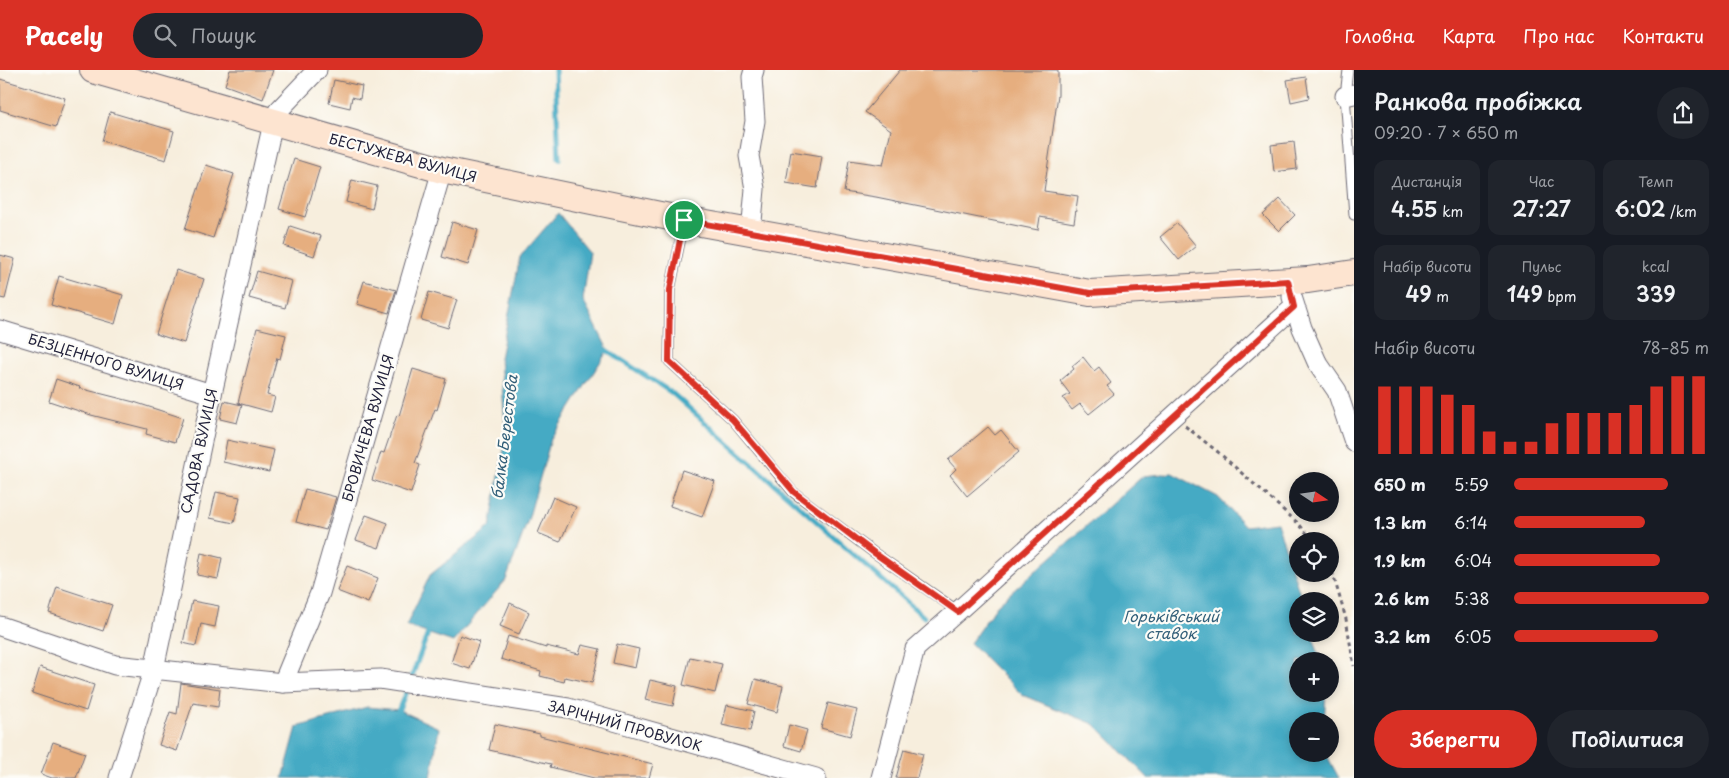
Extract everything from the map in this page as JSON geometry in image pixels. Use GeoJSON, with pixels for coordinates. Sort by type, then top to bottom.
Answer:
{"type":"FeatureCollection","features":[{"type":"Feature","properties":{"kind":"street","name":"БЕСТУЖЕВА ВУЛИЦЯ"},"geometry":{"type":"LineString","coordinates":[[93,70],[442,170],[684,220],[1090,293],[1288,281],[1354,273]]}},
{"type":"Feature","properties":{"kind":"street","name":"САДОВА ВУЛИЦЯ"},"geometry":{"type":"LineString","coordinates":[[118,778],[154,669],[212,394],[274,123],[278,111],[317,70]]}},
{"type":"Feature","properties":{"kind":"street"},"geometry":{"type":"LineString","coordinates":[[751,232],[755,189],[749,156],[755,121],[752,78],[754,70]]}},
{"type":"Feature","properties":{"kind":"street","name":"БРОВИЧЕВА ВУЛИЦЯ"},"geometry":{"type":"LineString","coordinates":[[283,683],[320,593],[442,170]]}},
{"type":"Feature","properties":{"kind":"street"},"geometry":{"type":"LineString","coordinates":[[1288,281],[1294,307],[1317,362],[1337,391],[1354,442]]}},
{"type":"Feature","properties":{"kind":"street"},"geometry":{"type":"LineString","coordinates":[[881,778],[915,649],[1294,307]]}},
{"type":"Feature","properties":{"kind":"street","name":"БЕЗЦЕННОГО ВУЛИЦЯ"},"geometry":{"type":"LineString","coordinates":[[0,330],[212,394]]}},
{"type":"Feature","properties":{"kind":"street","name":"ЗАРІЧНИЙ ПРОВУЛОК"},"geometry":{"type":"LineString","coordinates":[[0,626],[115,665],[283,683],[380,679],[568,708],[816,778]]}},
{"type":"Feature","properties":{"kind":"lane"},"geometry":{"type":"LineString","coordinates":[[1348,70],[1354,215]]}},
{"type":"Feature","properties":{"kind":"lane"},"geometry":{"type":"LineString","coordinates":[[684,220],[670,290],[669,361],[733,420],[794,492],[873,552],[958,612]]}},
{"type":"Feature","properties":{"kind":"path"},"geometry":{"type":"LineString","coordinates":[[1173,416],[1218,452],[1304,532]]}},
{"type":"Feature","properties":{"kind":"path"},"geometry":{"type":"LineString","coordinates":[[1335,582],[1346,618],[1354,666]]}},
{"type":"Feature","properties":{"kind":"water"},"geometry":{"type":"Polygon","coordinates":[[[558,213],[590,252],[583,300],[608,350],[551,439],[528,520],[506,580],[453,642],[406,626],[430,575],[490,527],[506,437],[500,358],[520,257],[558,213]]]}},
{"type":"Feature","properties":{"kind":"water","name":"Горьківський ставок"},"geometry":{"type":"Polygon","coordinates":[[[1172,473],[1218,497],[1245,526],[1277,522],[1289,560],[1289,582],[1296,582],[1299,592],[1289,592],[1289,642],[1315,642],[1318,652],[1289,652],[1289,702],[1325,702],[1325,712],[1289,712],[1289,762],[1330,762],[1339,778],[1148,778],[1094,724],[1022,695],[970,643],[997,605],[1143,476],[1172,473]]]}},
{"type":"Feature","properties":{"kind":"water"},"geometry":{"type":"Polygon","coordinates":[[[367,707],[399,710],[439,728],[431,778],[283,778],[297,727],[367,707]]]}},
{"type":"Feature","properties":{"kind":"building"},"geometry":{"type":"Polygon","coordinates":[[[230,70],[273,70],[263,99],[225,85],[230,70]]]}},
{"type":"Feature","properties":{"kind":"building"},"geometry":{"type":"Polygon","coordinates":[[[900,70],[1058,70],[1058,95],[1044,191],[1078,196],[1074,223],[1040,217],[1038,230],[844,192],[849,160],[883,165],[891,130],[865,112],[900,70]]]}},
{"type":"Feature","properties":{"kind":"building"},"geometry":{"type":"Polygon","coordinates":[[[1306,77],[1309,98],[1291,102],[1287,80],[1306,77]]]}},
{"type":"Feature","properties":{"kind":"building"},"geometry":{"type":"Polygon","coordinates":[[[0,79],[65,98],[56,127],[0,110],[0,79]]]}},
{"type":"Feature","properties":{"kind":"building"},"geometry":{"type":"Polygon","coordinates":[[[334,80],[362,86],[360,99],[352,97],[350,108],[329,103],[334,80]]]}},
{"type":"Feature","properties":{"kind":"building"},"geometry":{"type":"Polygon","coordinates":[[[110,112],[174,131],[166,160],[102,141],[110,112]]]}},
{"type":"Feature","properties":{"kind":"building"},"geometry":{"type":"Polygon","coordinates":[[[1294,142],[1297,169],[1274,172],[1271,145],[1294,142]]]}},
{"type":"Feature","properties":{"kind":"building"},"geometry":{"type":"Polygon","coordinates":[[[791,151],[822,156],[817,188],[786,183],[791,151]]]}},
{"type":"Feature","properties":{"kind":"building"},"geometry":{"type":"Polygon","coordinates":[[[294,159],[320,167],[305,217],[279,209],[294,159]]]}},
{"type":"Feature","properties":{"kind":"building"},"geometry":{"type":"Polygon","coordinates":[[[206,165],[234,174],[213,238],[185,229],[206,165]]]}},
{"type":"Feature","properties":{"kind":"building"},"geometry":{"type":"Polygon","coordinates":[[[352,180],[377,186],[372,209],[346,202],[352,180]]]}},
{"type":"Feature","properties":{"kind":"building"},"geometry":{"type":"Polygon","coordinates":[[[1280,199],[1295,215],[1279,231],[1263,215],[1280,199]]]}},
{"type":"Feature","properties":{"kind":"building"},"geometry":{"type":"Polygon","coordinates":[[[452,222],[478,230],[468,265],[442,257],[452,222]]]}},
{"type":"Feature","properties":{"kind":"building"},"geometry":{"type":"Polygon","coordinates":[[[1177,223],[1196,246],[1179,260],[1160,237],[1177,223]]]}},
{"type":"Feature","properties":{"kind":"building"},"geometry":{"type":"Polygon","coordinates":[[[290,226],[321,236],[314,256],[284,246],[290,226]]]}},
{"type":"Feature","properties":{"kind":"building"},"geometry":{"type":"Polygon","coordinates":[[[0,255],[15,259],[5,299],[0,298],[0,255]]]}},
{"type":"Feature","properties":{"kind":"building"},"geometry":{"type":"Polygon","coordinates":[[[176,270],[204,279],[184,343],[156,334],[176,270]]]}},
{"type":"Feature","properties":{"kind":"building"},"geometry":{"type":"Polygon","coordinates":[[[257,271],[292,281],[285,308],[249,298],[257,271]]]}},
{"type":"Feature","properties":{"kind":"building"},"geometry":{"type":"Polygon","coordinates":[[[59,276],[123,295],[115,324],[51,305],[59,276]]]}},
{"type":"Feature","properties":{"kind":"building"},"geometry":{"type":"Polygon","coordinates":[[[364,281],[396,290],[389,313],[357,304],[364,281]]]}},
{"type":"Feature","properties":{"kind":"building"},"geometry":{"type":"Polygon","coordinates":[[[429,292],[457,300],[448,328],[421,320],[429,292]]]}},
{"type":"Feature","properties":{"kind":"building"},"geometry":{"type":"Polygon","coordinates":[[[257,328],[286,335],[280,359],[277,358],[267,395],[275,397],[271,412],[238,403],[257,328]]]}},
{"type":"Feature","properties":{"kind":"building"},"geometry":{"type":"Polygon","coordinates":[[[1083,357],[1094,371],[1099,367],[1111,383],[1107,386],[1114,394],[1089,414],[1080,404],[1072,410],[1063,398],[1070,394],[1060,381],[1074,369],[1072,366],[1083,357]]]}},
{"type":"Feature","properties":{"kind":"building"},"geometry":{"type":"Polygon","coordinates":[[[413,369],[446,379],[437,410],[435,409],[415,463],[420,465],[411,493],[372,480],[381,452],[384,453],[397,415],[399,416],[413,369]]]}},
{"type":"Feature","properties":{"kind":"building"},"geometry":{"type":"Polygon","coordinates":[[[56,379],[79,388],[134,402],[183,418],[175,442],[146,434],[147,429],[91,415],[49,401],[56,379]]]}},
{"type":"Feature","properties":{"kind":"building"},"geometry":{"type":"Polygon","coordinates":[[[224,401],[242,405],[237,423],[220,419],[224,401]]]}},
{"type":"Feature","properties":{"kind":"building"},"geometry":{"type":"Polygon","coordinates":[[[988,427],[995,435],[1001,430],[1019,452],[967,496],[950,475],[956,469],[948,460],[988,427]]]}},
{"type":"Feature","properties":{"kind":"building"},"geometry":{"type":"Polygon","coordinates":[[[227,440],[274,450],[269,472],[223,462],[227,440]]]}},
{"type":"Feature","properties":{"kind":"building"},"geometry":{"type":"Polygon","coordinates":[[[682,470],[715,481],[702,517],[670,506],[682,470]]]}},
{"type":"Feature","properties":{"kind":"building"},"geometry":{"type":"Polygon","coordinates":[[[305,489],[336,497],[326,530],[296,522],[305,489]]]}},
{"type":"Feature","properties":{"kind":"building"},"geometry":{"type":"Polygon","coordinates":[[[216,492],[240,497],[234,523],[210,518],[216,492]]]}},
{"type":"Feature","properties":{"kind":"building"},"geometry":{"type":"Polygon","coordinates":[[[553,497],[576,507],[560,542],[538,533],[553,497]]]}},
{"type":"Feature","properties":{"kind":"building"},"geometry":{"type":"Polygon","coordinates":[[[366,515],[388,523],[379,548],[356,540],[366,515]]]}},
{"type":"Feature","properties":{"kind":"building"},"geometry":{"type":"Polygon","coordinates":[[[201,553],[222,558],[218,579],[197,575],[201,553]]]}},
{"type":"Feature","properties":{"kind":"building"},"geometry":{"type":"Polygon","coordinates":[[[347,566],[378,578],[368,603],[337,591],[347,566]]]}},
{"type":"Feature","properties":{"kind":"building"},"geometry":{"type":"Polygon","coordinates":[[[57,587],[112,605],[103,631],[49,613],[57,587]]]}},
{"type":"Feature","properties":{"kind":"building"},"geometry":{"type":"Polygon","coordinates":[[[192,601],[219,606],[215,627],[201,624],[196,646],[183,643],[192,601]]]}},
{"type":"Feature","properties":{"kind":"building"},"geometry":{"type":"Polygon","coordinates":[[[510,603],[529,612],[519,634],[500,626],[510,603]]]}},
{"type":"Feature","properties":{"kind":"building"},"geometry":{"type":"Polygon","coordinates":[[[460,635],[479,642],[470,669],[451,663],[460,635]]]}},
{"type":"Feature","properties":{"kind":"building"},"geometry":{"type":"Polygon","coordinates":[[[508,636],[546,648],[546,646],[579,654],[582,645],[600,649],[592,683],[565,677],[564,682],[540,676],[541,671],[501,659],[508,636]]]}},
{"type":"Feature","properties":{"kind":"building"},"geometry":{"type":"Polygon","coordinates":[[[617,644],[639,649],[635,668],[613,663],[617,644]]]}},
{"type":"Feature","properties":{"kind":"building"},"geometry":{"type":"Polygon","coordinates":[[[690,657],[722,664],[715,693],[683,685],[690,657]]]}},
{"type":"Feature","properties":{"kind":"building"},"geometry":{"type":"Polygon","coordinates":[[[40,667],[94,685],[86,711],[32,693],[40,667]]]}},
{"type":"Feature","properties":{"kind":"building"},"geometry":{"type":"Polygon","coordinates":[[[755,679],[783,686],[777,712],[748,704],[755,679]]]}},
{"type":"Feature","properties":{"kind":"building"},"geometry":{"type":"Polygon","coordinates":[[[650,680],[677,686],[673,706],[645,700],[650,680]]]}},
{"type":"Feature","properties":{"kind":"building"},"geometry":{"type":"Polygon","coordinates":[[[181,683],[220,689],[218,707],[193,703],[177,751],[159,745],[170,712],[177,714],[181,683]]]}},
{"type":"Feature","properties":{"kind":"building"},"geometry":{"type":"Polygon","coordinates":[[[828,703],[857,710],[850,736],[821,728],[828,703]]]}},
{"type":"Feature","properties":{"kind":"building"},"geometry":{"type":"Polygon","coordinates":[[[727,705],[754,711],[750,731],[722,725],[727,705]]]}},
{"type":"Feature","properties":{"kind":"building"},"geometry":{"type":"Polygon","coordinates":[[[495,724],[653,764],[649,778],[594,778],[550,767],[551,764],[489,750],[495,724]]]}},
{"type":"Feature","properties":{"kind":"building"},"geometry":{"type":"Polygon","coordinates":[[[789,725],[807,730],[801,751],[784,746],[789,725]]]}},
{"type":"Feature","properties":{"kind":"building"},"geometry":{"type":"Polygon","coordinates":[[[53,742],[85,753],[76,778],[52,778],[41,774],[53,742]]]}},
{"type":"Feature","properties":{"kind":"building"},"geometry":{"type":"Polygon","coordinates":[[[904,749],[923,754],[917,778],[896,778],[904,749]]]}},
{"type":"Feature","properties":{"kind":"waterway","name":"балка Берестова"},"geometry":{"type":"LineString","coordinates":[[555,70],[559,159]]}},
{"type":"Feature","properties":{"kind":"waterway"},"geometry":{"type":"LineString","coordinates":[[603,348],[672,393],[924,617]]}},
{"type":"Feature","properties":{"kind":"waterway","name":"балка Берестова"},"geometry":{"type":"LineString","coordinates":[[411,679],[431,629]]}},
{"type":"Feature","properties":{"kind":"waterway","name":"балка Берестова"},"geometry":{"type":"LineString","coordinates":[[396,716],[408,687]]}},
{"type":"Feature","properties":{"kind":"route"},"geometry":{"type":"LineString","coordinates":[[684,220],[1090,293],[1288,281],[1294,307],[958,612],[873,552],[794,492],[733,420],[669,361],[670,290],[684,220]]}}]}
